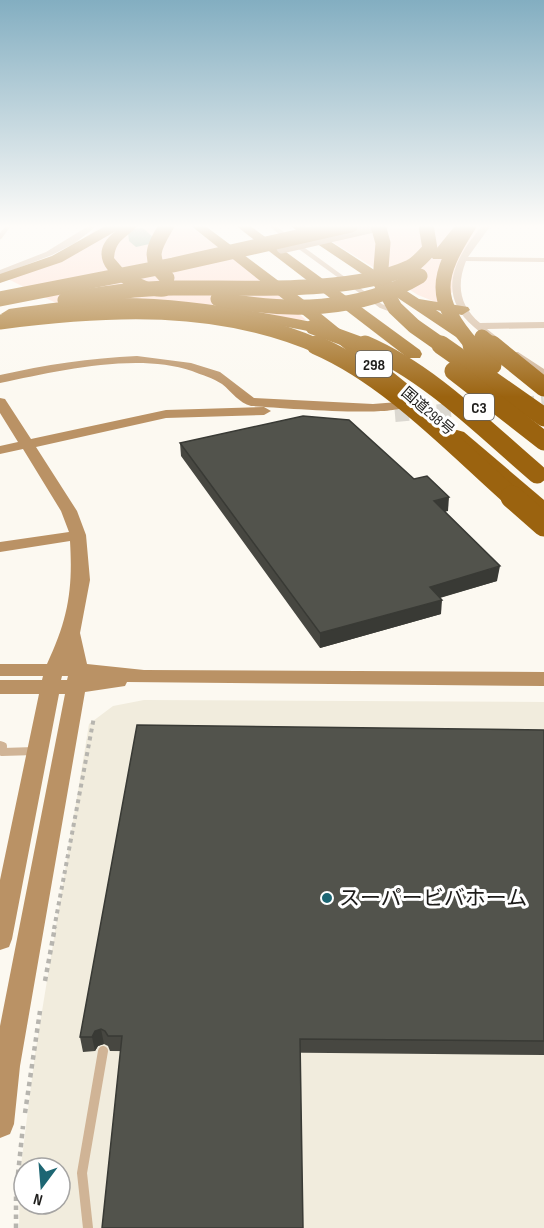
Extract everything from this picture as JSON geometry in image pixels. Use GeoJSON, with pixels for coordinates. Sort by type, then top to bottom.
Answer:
{"type":"FeatureCollection","features":[{"type":"Feature","properties":{"kind":"highway"},"geometry":{"type":"LineString","coordinates":[[0,293],[52,282]]}},
{"type":"Feature","properties":{"kind":"highway"},"geometry":{"type":"LineString","coordinates":[[0,299],[85,282]]}},
{"type":"Feature","properties":{"kind":"highway"},"geometry":{"type":"LineString","coordinates":[[132,282],[164,294],[313,327],[330,340],[369,349],[392,364],[544,494]]}},
{"type":"Feature","properties":{"kind":"highway"},"geometry":{"type":"LineString","coordinates":[[175,282],[197,293],[219,299],[257,305],[297,307],[356,302],[398,289],[408,282]]}},
{"type":"Feature","properties":{"kind":"highway","name":"国道298号"},"geometry":{"type":"LineString","coordinates":[[272,282],[385,374],[544,511]]}},
{"type":"Feature","properties":{"kind":"highway","name":"C3"},"geometry":{"type":"LineString","coordinates":[[322,282],[544,441]]}},
{"type":"Feature","properties":{"kind":"highway","name":"C3"},"geometry":{"type":"LineString","coordinates":[[329,282],[421,353],[544,459]]}},
{"type":"Feature","properties":{"kind":"highway"},"geometry":{"type":"LineString","coordinates":[[0,310],[143,290],[301,287],[351,282]]}},
{"type":"Feature","properties":{"kind":"highway"},"geometry":{"type":"LineString","coordinates":[[373,282],[544,419]]}},
{"type":"Feature","properties":{"kind":"highway"},"geometry":{"type":"LineString","coordinates":[[380,282],[395,308],[414,326],[544,419]]}},
{"type":"Feature","properties":{"kind":"highway"},"geometry":{"type":"LineString","coordinates":[[384,282],[544,388]]}},
{"type":"Feature","properties":{"kind":"highway"},"geometry":{"type":"LineString","coordinates":[[421,282],[544,388]]}},
{"type":"Feature","properties":{"kind":"highway"},"geometry":{"type":"LineString","coordinates":[[443,282],[441,292],[446,309],[458,330],[472,346],[544,410]]}},
{"type":"Feature","properties":{"kind":"highway"},"geometry":{"type":"LineString","coordinates":[[402,294],[428,305],[462,310]]}},
{"type":"Feature","properties":{"kind":"highway"},"geometry":{"type":"LineString","coordinates":[[299,303],[330,340],[370,348],[397,362],[544,479]]}},
{"type":"Feature","properties":{"kind":"highway"},"geometry":{"type":"LineString","coordinates":[[0,316],[85,305],[149,304],[219,311],[313,327]]}},
{"type":"Feature","properties":{"kind":"highway"},"geometry":{"type":"LineString","coordinates":[[0,324],[89,312],[164,312],[237,321],[314,344],[352,362],[381,382],[544,525]]}},
{"type":"Feature","properties":{"kind":"street"},"geometry":{"type":"LineString","coordinates":[[0,304],[116,282]]}},
{"type":"Feature","properties":{"kind":"street"},"geometry":{"type":"LineString","coordinates":[[457,282],[456,294],[462,310],[479,326],[544,373]]}},
{"type":"Feature","properties":{"kind":"street"},"geometry":{"type":"LineString","coordinates":[[0,324],[80,316],[153,316],[272,326],[330,340],[363,372],[397,411],[544,538]]}},
{"type":"Feature","properties":{"kind":"street"},"geometry":{"type":"LineString","coordinates":[[479,326],[544,325]]}},
{"type":"Feature","properties":{"kind":"street"},"geometry":{"type":"LineString","coordinates":[[0,379],[60,367],[160,362],[183,365],[214,374],[235,387],[245,399],[251,402],[397,411]]}},
{"type":"Feature","properties":{"kind":"street"},"geometry":{"type":"LineString","coordinates":[[0,402],[69,511],[78,535],[81,580],[71,633],[52,679],[4,901],[0,939]]}},
{"type":"Feature","properties":{"kind":"street"},"geometry":{"type":"LineString","coordinates":[[0,450],[140,419],[191,412],[397,411]]}},
{"type":"Feature","properties":{"kind":"street"},"geometry":{"type":"LineString","coordinates":[[0,547],[78,535]]}},
{"type":"Feature","properties":{"kind":"street"},"geometry":{"type":"LineString","coordinates":[[0,1124],[6,1065],[77,679],[71,633]]}},
{"type":"Feature","properties":{"kind":"street"},"geometry":{"type":"LineString","coordinates":[[0,670],[52,679]]}},
{"type":"Feature","properties":{"kind":"street"},"geometry":{"type":"LineString","coordinates":[[0,687],[52,679],[144,677],[544,679]]}},
{"type":"Feature","properties":{"kind":"lane"},"geometry":{"type":"LineString","coordinates":[[348,282],[381,306],[392,311],[414,314]]}},
{"type":"Feature","properties":{"kind":"lane"},"geometry":{"type":"LineString","coordinates":[[0,745],[3,746],[2,752],[37,751]]}},
{"type":"Feature","properties":{"kind":"lane"},"geometry":{"type":"LineString","coordinates":[[88,1228],[82,1173],[103,1051]]}},
{"type":"Feature","properties":{"kind":"path"},"geometry":{"type":"LineString","coordinates":[[45,981],[94,717]]}},
{"type":"Feature","properties":{"kind":"path"},"geometry":{"type":"LineString","coordinates":[[16,1228],[16,1193],[22,1135],[40,1011]]}},
{"type":"Feature","properties":{"kind":"shaded area"},"geometry":{"type":"Polygon","coordinates":[[[15,282],[263,282],[306,320],[267,324],[78,314],[15,282]]]}},
{"type":"Feature","properties":{"kind":"shaded area"},"geometry":{"type":"Polygon","coordinates":[[[398,282],[454,282],[452,293],[438,303],[418,295],[398,282]]]}},
{"type":"Feature","properties":{"kind":"shaded area","name":"スーパービバホーム"},"geometry":{"type":"Polygon","coordinates":[[[144,700],[544,702],[544,1228],[19,1228],[19,1216],[72,1216],[72,1156],[22,1156],[35,1054],[89,724],[113,706],[144,700]]]}},
{"type":"Feature","properties":{"kind":"building"},"geometry":{"type":"Polygon","coordinates":[[[303,416],[349,420],[414,479],[427,476],[449,497],[434,501],[500,566],[430,587],[442,600],[320,633],[180,443],[303,416]]]}},
{"type":"Feature","properties":{"kind":"building","name":"スーパービバホーム"},"geometry":{"type":"Polygon","coordinates":[[[137,725],[544,730],[544,1041],[300,1039],[303,1228],[102,1228],[122,1036],[108,1036],[101,1029],[95,1031],[92,1037],[80,1037],[137,725]]]}},
{"type":"Feature","properties":{"kind":"tunnel"},"geometry":{"type":"LineString","coordinates":[[395,415],[544,402]]}},
{"type":"Feature","properties":{"kind":"place","name":"スーパービバホーム"},"geometry":{"type":"Point","coordinates":[327,898]}}]}
